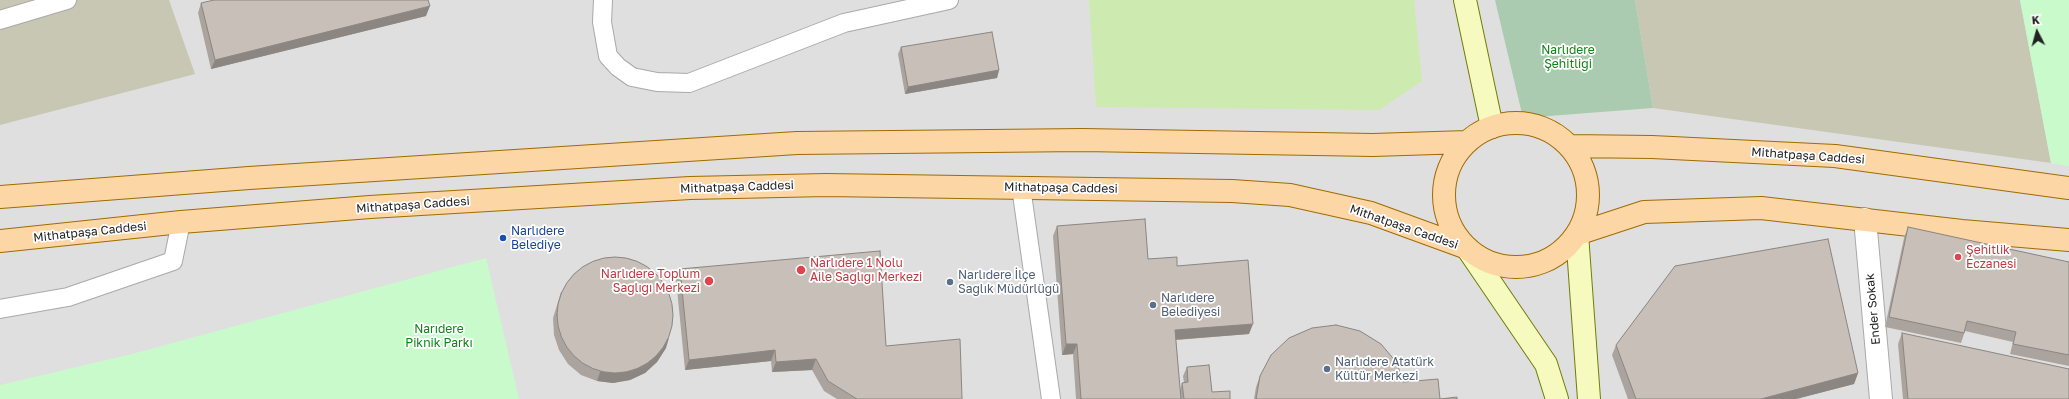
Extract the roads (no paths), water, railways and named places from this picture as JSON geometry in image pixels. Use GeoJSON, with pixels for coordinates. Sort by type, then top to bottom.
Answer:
{"type":"FeatureCollection","features":[{"type":"Feature","properties":{"kind":"main road"},"geometry":{"type":"LineString","coordinates":[[1512,123],[1533,125],[1552,132],[1569,146],[1580,161],[1588,185],[1589,198],[1586,217],[1577,234],[1563,250],[1546,261],[1526,267],[1504,267],[1491,263],[1467,248],[1452,230],[1444,207],[1444,183],[1452,161],[1467,142],[1479,133],[1492,127],[1512,123]]}},
{"type":"Feature","properties":{"kind":"main road"},"geometry":{"type":"LineString","coordinates":[[0,197],[257,178],[797,143],[1067,140],[1372,145],[1467,142]]}},
{"type":"Feature","properties":{"kind":"main road","name":"Mithatpaşa Caddesi"},"geometry":{"type":"LineString","coordinates":[[1569,146],[1652,147],[1835,156],[2069,188]]}},
{"type":"Feature","properties":{"kind":"main road","name":"Mithatpaşa Caddesi"},"geometry":{"type":"LineString","coordinates":[[0,241],[181,222],[370,207],[690,188],[826,185],[1232,191],[1290,195],[1371,213],[1467,248]]}},
{"type":"Feature","properties":{"kind":"main road"},"geometry":{"type":"LineString","coordinates":[[1577,234],[1644,212],[1761,208],[2069,240]]}},
{"type":"Feature","properties":{"kind":"street"},"geometry":{"type":"LineString","coordinates":[[1465,0],[1492,127]]}},
{"type":"Feature","properties":{"kind":"street","name":"Ender Sokak"},"geometry":{"type":"LineString","coordinates":[[1864,219],[1880,399]]}},
{"type":"Feature","properties":{"kind":"street"},"geometry":{"type":"LineString","coordinates":[[1577,234],[1589,399]]}},
{"type":"Feature","properties":{"kind":"street"},"geometry":{"type":"LineString","coordinates":[[1467,248],[1546,364],[1557,399]]}},
{"type":"Feature","properties":{"kind":"lane"},"geometry":{"type":"LineString","coordinates":[[0,20],[67,0]]}},
{"type":"Feature","properties":{"kind":"lane"},"geometry":{"type":"LineString","coordinates":[[602,0],[602,22],[608,56],[618,67],[632,77],[657,82],[683,83],[689,83],[844,23],[949,0]]}},
{"type":"Feature","properties":{"kind":"lane"},"geometry":{"type":"LineString","coordinates":[[1021,187],[1051,399]]}},
{"type":"Feature","properties":{"kind":"lane"},"geometry":{"type":"LineString","coordinates":[[0,309],[68,297],[173,261],[181,222]]}},
{"type":"Feature","properties":{"kind":"place","name":"Narlıdere Belediye"},"geometry":{"type":"Point","coordinates":[503,238]}},
{"type":"Feature","properties":{"kind":"place","name":"Şehitlik Eczanesi"},"geometry":{"type":"Point","coordinates":[1958,257]}},
{"type":"Feature","properties":{"kind":"place","name":"Narlıdere 1 Nolu Aile Sağlığı Merkezi"},"geometry":{"type":"Point","coordinates":[801,270]}},
{"type":"Feature","properties":{"kind":"place","name":"Narlıdere Toplum Sağlığı Merkezi"},"geometry":{"type":"Point","coordinates":[709,281]}},
{"type":"Feature","properties":{"kind":"place","name":"Narlıdere İlçe Sağlık Müdürlüğü"},"geometry":{"type":"Point","coordinates":[950,282]}},
{"type":"Feature","properties":{"kind":"place","name":"Narlıdere Belediyesi"},"geometry":{"type":"Point","coordinates":[1153,305]}},
{"type":"Feature","properties":{"kind":"place","name":"Narlıdere Atatürk Kültür Merkezi"},"geometry":{"type":"Point","coordinates":[1327,369]}},
{"type":"Feature","properties":{"kind":"park label","name":"Narlıdere Şehitliği"},"geometry":{"type":"Point","coordinates":[1568,57]}},
{"type":"Feature","properties":{"kind":"park label","name":"Narıdere Piknik Parkı"},"geometry":{"type":"Point","coordinates":[439,336]}}]}
